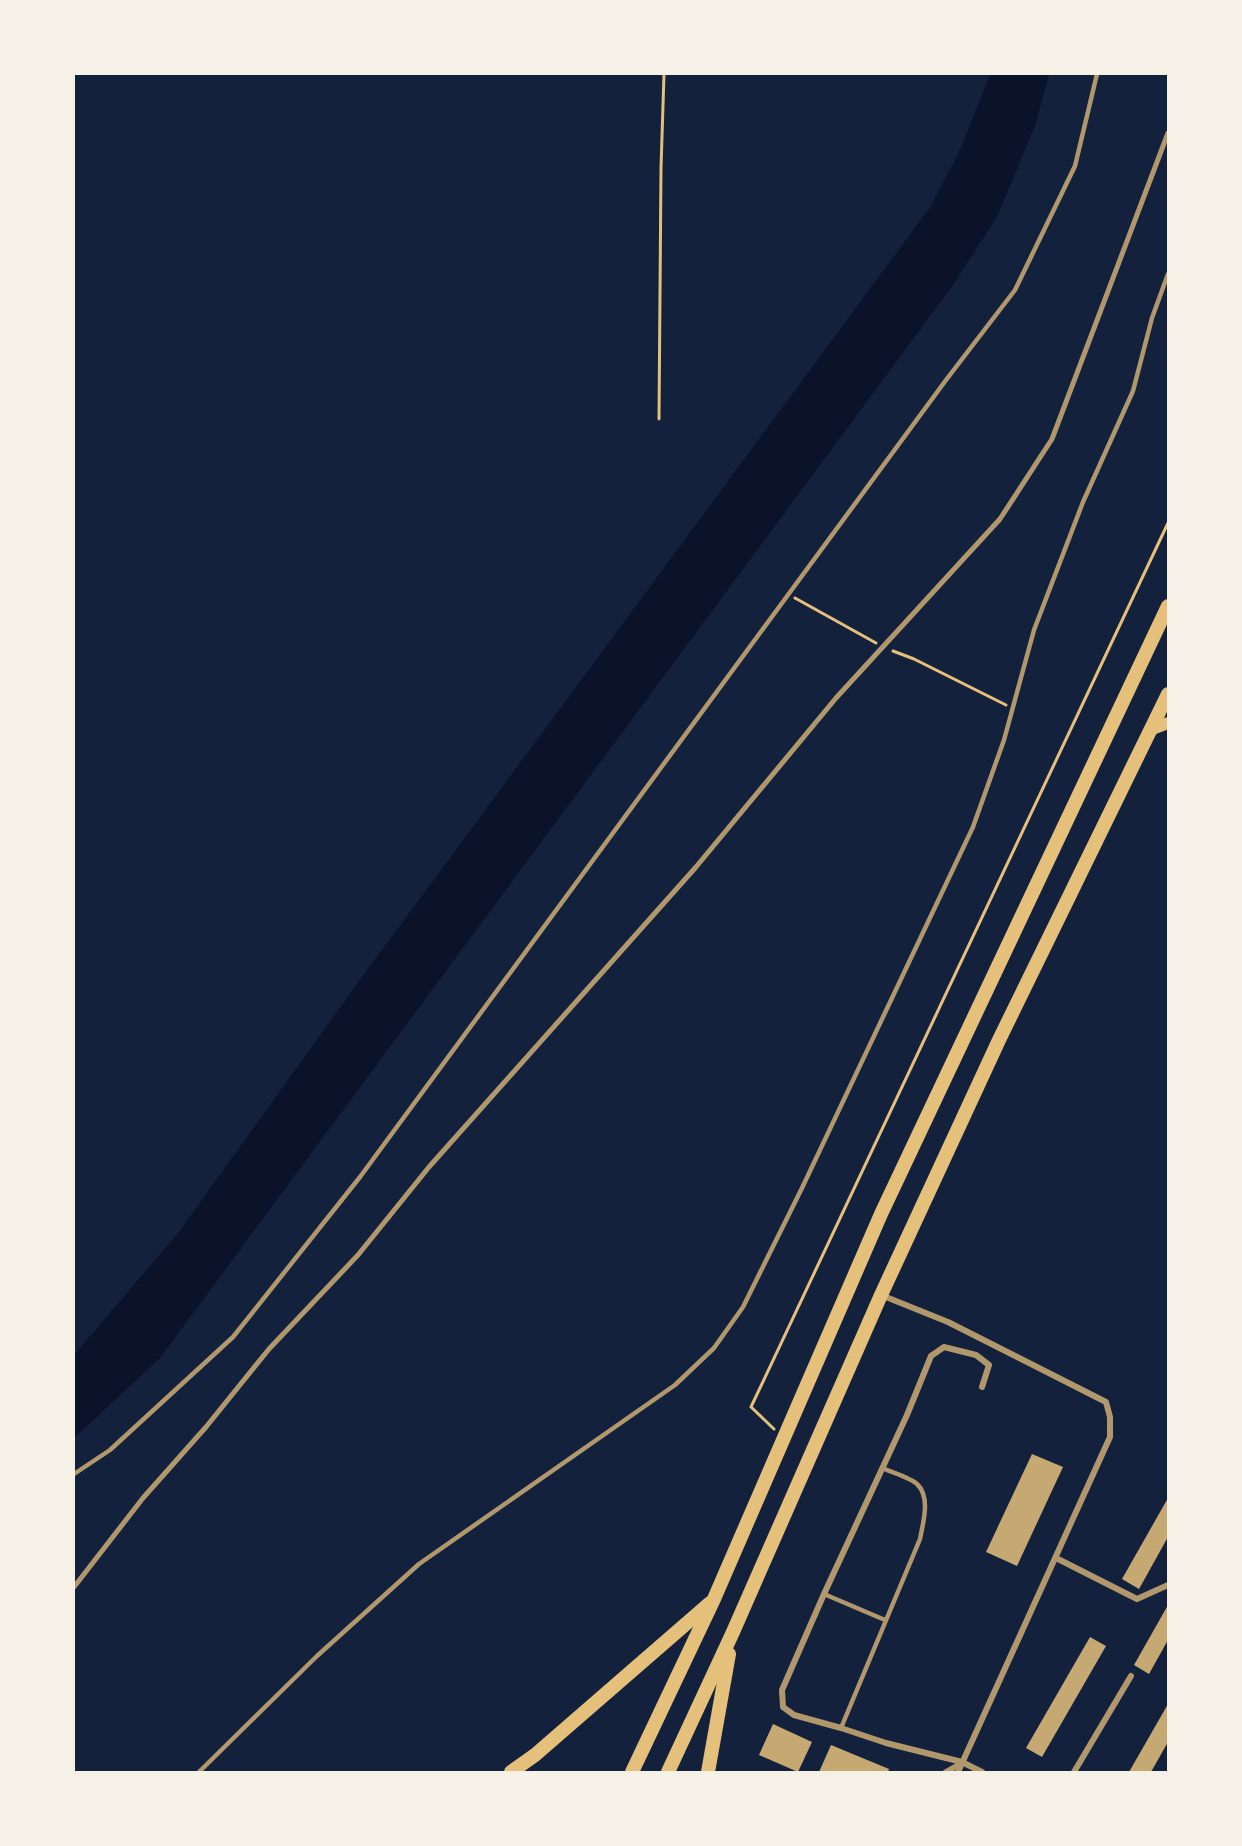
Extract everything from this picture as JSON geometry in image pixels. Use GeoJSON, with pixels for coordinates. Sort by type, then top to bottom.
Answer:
{"type":"FeatureCollection","features":[{"type":"Feature","properties":{"kind":"highway"},"geometry":{"type":"LineString","coordinates":[[632,1773],[714,1599],[881,1214],[1168,606]]}},
{"type":"Feature","properties":{"kind":"highway"},"geometry":{"type":"LineString","coordinates":[[668,1773],[733,1632],[881,1295],[1013,1009],[1168,694]]}},
{"type":"Feature","properties":{"kind":"highway"},"geometry":{"type":"LineString","coordinates":[[511,1773],[535,1755],[714,1599]]}},
{"type":"Feature","properties":{"kind":"highway"},"geometry":{"type":"LineString","coordinates":[[708,1773],[733,1632]]}},
{"type":"Feature","properties":{"kind":"main road"},"geometry":{"type":"LineString","coordinates":[[1150,730],[1168,723]]}},
{"type":"Feature","properties":{"kind":"street"},"geometry":{"type":"LineString","coordinates":[[74,1587],[143,1498],[206,1427],[269,1349],[357,1255],[429,1167],[696,867],[836,698],[1000,519],[1052,439],[1168,133]]}},
{"type":"Feature","properties":{"kind":"street"},"geometry":{"type":"LineString","coordinates":[[881,1295],[948,1322],[1106,1402],[1110,1417],[1110,1437],[958,1773]]}},
{"type":"Feature","properties":{"kind":"street"},"geometry":{"type":"LineString","coordinates":[[982,1387],[988,1365],[976,1355],[944,1347],[931,1356],[907,1415],[824,1594],[783,1690],[783,1707],[794,1715],[886,1743],[962,1762],[982,1773]]}},
{"type":"Feature","properties":{"kind":"street"},"geometry":{"type":"LineString","coordinates":[[1056,1558],[1137,1599],[1168,1585]]}},
{"type":"Feature","properties":{"kind":"street"},"geometry":{"type":"LineString","coordinates":[[1074,1773],[1131,1676]]}},
{"type":"Feature","properties":{"kind":"street"},"geometry":{"type":"LineString","coordinates":[[946,1773],[962,1762]]}},
{"type":"Feature","properties":{"kind":"lane"},"geometry":{"type":"LineString","coordinates":[[74,1474],[110,1450],[233,1337],[360,1177],[1015,290],[1075,166],[1097,74]]}},
{"type":"Feature","properties":{"kind":"lane"},"geometry":{"type":"LineString","coordinates":[[199,1773],[317,1656],[419,1564],[675,1385],[714,1348],[743,1307],[798,1198],[973,827],[1004,740],[1034,630],[1083,502],[1133,391],[1152,318],[1168,274]]}},
{"type":"Feature","properties":{"kind":"lane"},"geometry":{"type":"LineString","coordinates":[[841,1728],[920,1539],[924,1518],[924,1497],[917,1483],[882,1468]]}},
{"type":"Feature","properties":{"kind":"lane"},"geometry":{"type":"LineString","coordinates":[[824,1594],[885,1620]]}},
{"type":"Feature","properties":{"kind":"path"},"geometry":{"type":"LineString","coordinates":[[659,419],[664,74]]}},
{"type":"Feature","properties":{"kind":"path"},"geometry":{"type":"LineString","coordinates":[[784,1438],[751,1407],[1168,524]]}},
{"type":"Feature","properties":{"kind":"path"},"geometry":{"type":"LineString","coordinates":[[789,594],[883,647],[1012,709]]}},
{"type":"Feature","properties":{"kind":"water"},"geometry":{"type":"Polygon","coordinates":[[[990,74],[1049,74],[1035,126],[997,217],[953,285],[160,1358],[74,1438],[74,1355],[178,1233],[359,981],[931,206],[961,148],[990,74]]]}},
{"type":"Feature","properties":{"kind":"building"},"geometry":{"type":"Polygon","coordinates":[[[1032,1454],[1063,1467],[1017,1566],[986,1552],[1032,1454]]]}},
{"type":"Feature","properties":{"kind":"building"},"geometry":{"type":"Polygon","coordinates":[[[1168,1498],[1168,1537],[1139,1589],[1122,1579],[1168,1498]]]}},
{"type":"Feature","properties":{"kind":"building"},"geometry":{"type":"Polygon","coordinates":[[[1168,1605],[1168,1640],[1149,1674],[1134,1665],[1168,1605]]]}},
{"type":"Feature","properties":{"kind":"building"},"geometry":{"type":"Polygon","coordinates":[[[1090,1637],[1106,1646],[1042,1757],[1026,1748],[1090,1637]]]}},
{"type":"Feature","properties":{"kind":"building"},"geometry":{"type":"Polygon","coordinates":[[[1168,1704],[1168,1742],[1151,1772],[1129,1772],[1168,1704]]]}},
{"type":"Feature","properties":{"kind":"building"},"geometry":{"type":"Polygon","coordinates":[[[773,1724],[812,1742],[798,1772],[759,1755],[773,1724]]]}},
{"type":"Feature","properties":{"kind":"building"},"geometry":{"type":"Polygon","coordinates":[[[831,1745],[889,1769],[888,1772],[819,1772],[831,1745]]]}}]}
